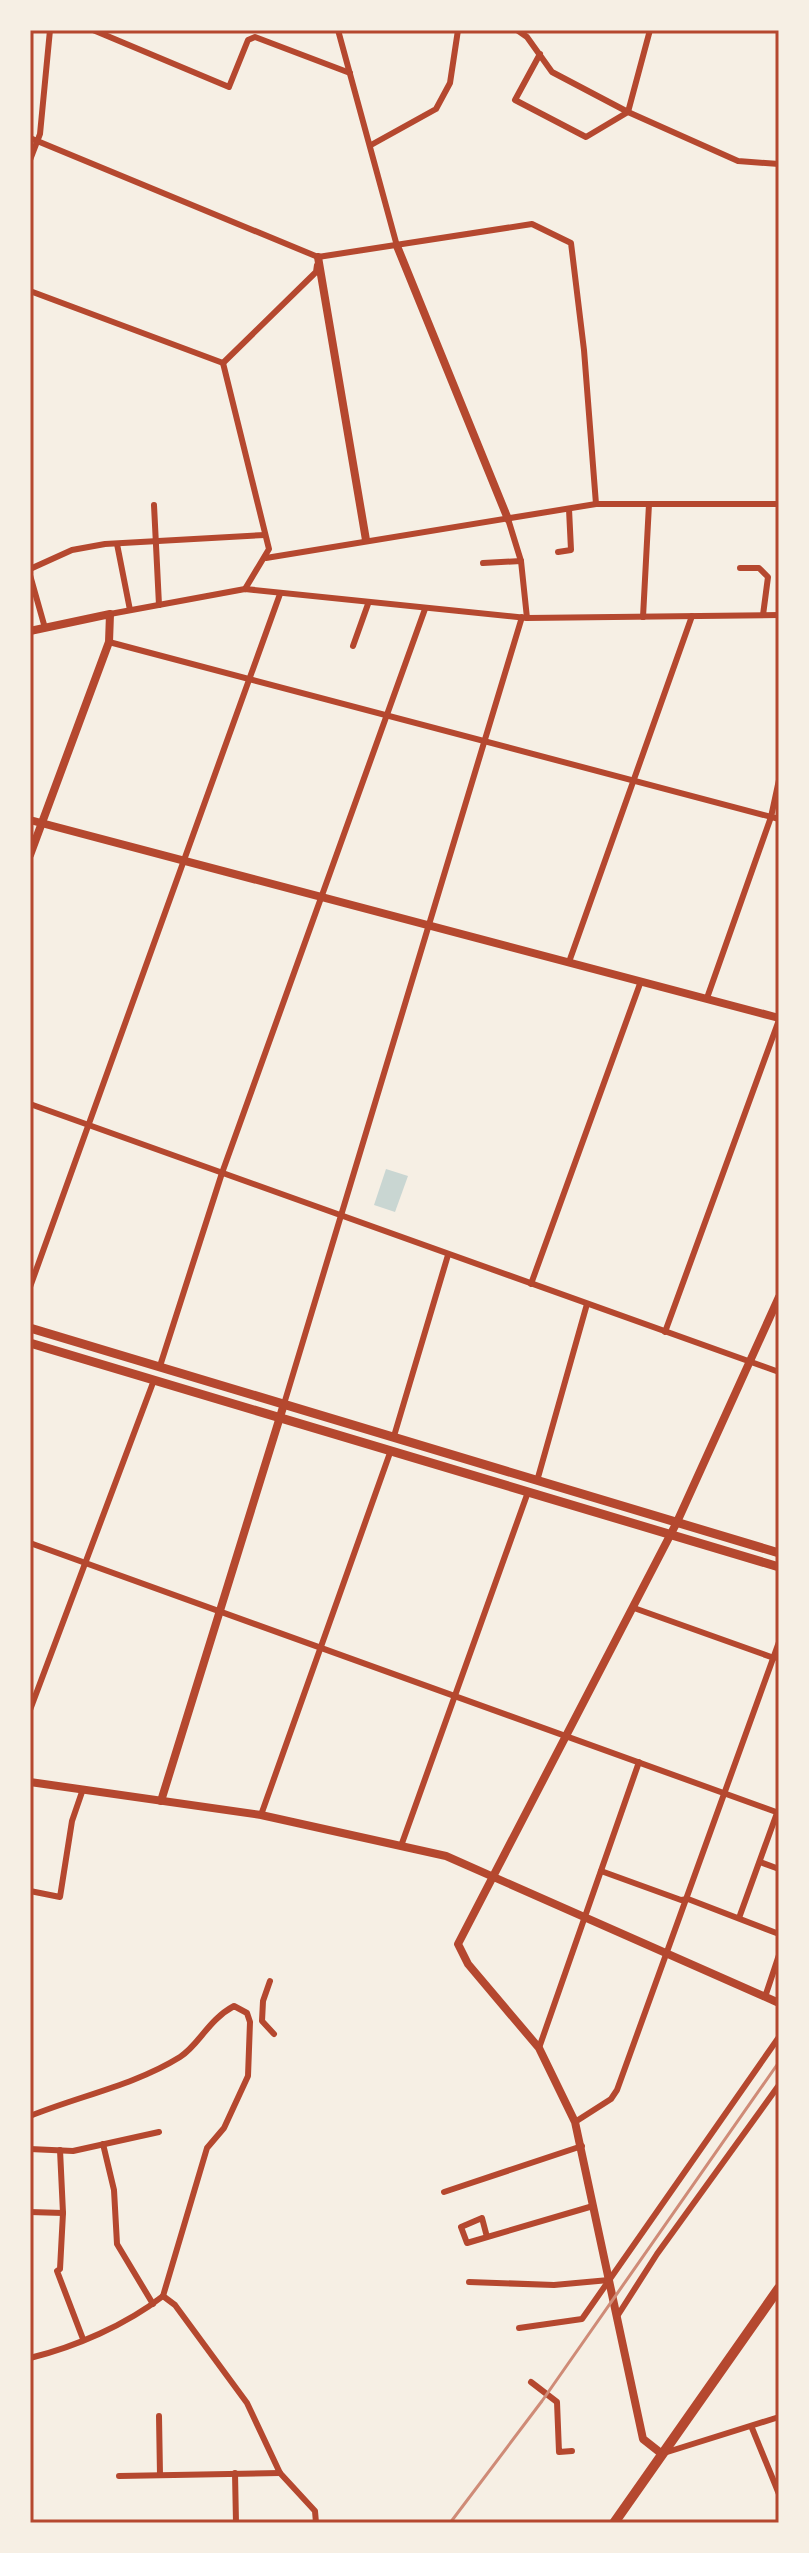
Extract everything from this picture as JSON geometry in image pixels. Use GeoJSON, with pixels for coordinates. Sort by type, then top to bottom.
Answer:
{"type":"FeatureCollection","features":[{"type":"Feature","properties":{"kind":"main road"},"geometry":{"type":"LineString","coordinates":[[30,1328],[779,1553]]}},
{"type":"Feature","properties":{"kind":"main road"},"geometry":{"type":"LineString","coordinates":[[30,1343],[671,1532],[779,1567]]}},
{"type":"Feature","properties":{"kind":"main road"},"geometry":{"type":"LineString","coordinates":[[614,2523],[779,2288]]}},
{"type":"Feature","properties":{"kind":"street"},"geometry":{"type":"LineString","coordinates":[[30,160],[50,30]]}},
{"type":"Feature","properties":{"kind":"street"},"geometry":{"type":"LineString","coordinates":[[93,30],[229,87],[248,40],[255,37],[350,73]]}},
{"type":"Feature","properties":{"kind":"street"},"geometry":{"type":"LineString","coordinates":[[161,1801],[524,618],[521,561],[508,519],[397,246],[338,30]]}},
{"type":"Feature","properties":{"kind":"street"},"geometry":{"type":"LineString","coordinates":[[371,145],[436,109],[450,83],[458,30]]}},
{"type":"Feature","properties":{"kind":"street"},"geometry":{"type":"LineString","coordinates":[[517,30],[552,72],[628,112],[738,161],[779,164]]}},
{"type":"Feature","properties":{"kind":"street"},"geometry":{"type":"LineString","coordinates":[[540,54],[515,100],[586,137],[628,112],[650,30]]}},
{"type":"Feature","properties":{"kind":"street"},"geometry":{"type":"LineString","coordinates":[[34,140],[318,257],[532,224],[571,243],[584,350],[596,504]]}},
{"type":"Feature","properties":{"kind":"street"},"geometry":{"type":"LineString","coordinates":[[223,363],[316,272],[318,257]]}},
{"type":"Feature","properties":{"kind":"street"},"geometry":{"type":"LineString","coordinates":[[318,257],[366,540]]}},
{"type":"Feature","properties":{"kind":"street"},"geometry":{"type":"LineString","coordinates":[[30,291],[223,363]]}},
{"type":"Feature","properties":{"kind":"street"},"geometry":{"type":"LineString","coordinates":[[223,363],[269,549],[245,589]]}},
{"type":"Feature","properties":{"kind":"street"},"geometry":{"type":"LineString","coordinates":[[266,558],[596,504],[779,504]]}},
{"type":"Feature","properties":{"kind":"street"},"geometry":{"type":"LineString","coordinates":[[643,617],[649,504]]}},
{"type":"Feature","properties":{"kind":"street"},"geometry":{"type":"LineString","coordinates":[[154,505],[159,605]]}},
{"type":"Feature","properties":{"kind":"street"},"geometry":{"type":"LineString","coordinates":[[558,552],[571,550],[569,509]]}},
{"type":"Feature","properties":{"kind":"street"},"geometry":{"type":"LineString","coordinates":[[30,569],[72,550],[117,544],[265,535]]}},
{"type":"Feature","properties":{"kind":"street"},"geometry":{"type":"LineString","coordinates":[[117,544],[130,610]]}},
{"type":"Feature","properties":{"kind":"street"},"geometry":{"type":"LineString","coordinates":[[483,563],[521,561]]}},
{"type":"Feature","properties":{"kind":"street"},"geometry":{"type":"LineString","coordinates":[[740,568],[759,568],[768,577],[763,615]]}},
{"type":"Feature","properties":{"kind":"street"},"geometry":{"type":"LineString","coordinates":[[30,575],[45,628]]}},
{"type":"Feature","properties":{"kind":"street"},"geometry":{"type":"LineString","coordinates":[[30,631],[245,589],[524,618],[779,615]]}},
{"type":"Feature","properties":{"kind":"street"},"geometry":{"type":"LineString","coordinates":[[30,1287],[280,594]]}},
{"type":"Feature","properties":{"kind":"street"},"geometry":{"type":"LineString","coordinates":[[353,646],[368,604]]}},
{"type":"Feature","properties":{"kind":"street"},"geometry":{"type":"LineString","coordinates":[[160,1366],[222,1173],[425,609]]}},
{"type":"Feature","properties":{"kind":"street"},"geometry":{"type":"LineString","coordinates":[[30,855],[109,642],[110,614]]}},
{"type":"Feature","properties":{"kind":"street"},"geometry":{"type":"LineString","coordinates":[[569,962],[692,616]]}},
{"type":"Feature","properties":{"kind":"street"},"geometry":{"type":"LineString","coordinates":[[109,642],[775,818]]}},
{"type":"Feature","properties":{"kind":"street"},"geometry":{"type":"LineString","coordinates":[[707,998],[775,818],[779,780]]}},
{"type":"Feature","properties":{"kind":"street"},"geometry":{"type":"LineString","coordinates":[[30,820],[779,1019],[665,1332]]}},
{"type":"Feature","properties":{"kind":"street"},"geometry":{"type":"LineString","coordinates":[[531,1284],[641,981]]}},
{"type":"Feature","properties":{"kind":"street"},"geometry":{"type":"LineString","coordinates":[[30,1104],[779,1372]]}},
{"type":"Feature","properties":{"kind":"street"},"geometry":{"type":"LineString","coordinates":[[394,1436],[448,1255]]}},
{"type":"Feature","properties":{"kind":"street"},"geometry":{"type":"LineString","coordinates":[[779,1297],[677,1522],[458,1944],[468,1964],[539,2048],[575,2122],[643,2439],[662,2454],[779,2417]]}},
{"type":"Feature","properties":{"kind":"street"},"geometry":{"type":"LineString","coordinates":[[537,1481],[587,1304]]}},
{"type":"Feature","properties":{"kind":"street"},"geometry":{"type":"LineString","coordinates":[[30,1710],[154,1380]]}},
{"type":"Feature","properties":{"kind":"street"},"geometry":{"type":"LineString","coordinates":[[261,1815],[391,1450]]}},
{"type":"Feature","properties":{"kind":"street"},"geometry":{"type":"LineString","coordinates":[[401,1846],[529,1490]]}},
{"type":"Feature","properties":{"kind":"street"},"geometry":{"type":"LineString","coordinates":[[30,1543],[778,1813],[739,1918]]}},
{"type":"Feature","properties":{"kind":"street"},"geometry":{"type":"LineString","coordinates":[[634,1608],[774,1658]]}},
{"type":"Feature","properties":{"kind":"street"},"geometry":{"type":"LineString","coordinates":[[575,2122],[611,2099],[617,2090],[779,1642]]}},
{"type":"Feature","properties":{"kind":"street"},"geometry":{"type":"LineString","coordinates":[[539,2048],[639,1762]]}},
{"type":"Feature","properties":{"kind":"street"},"geometry":{"type":"LineString","coordinates":[[30,1782],[261,1815],[446,1856],[779,2003]]}},
{"type":"Feature","properties":{"kind":"street"},"geometry":{"type":"LineString","coordinates":[[30,1891],[60,1897],[72,1821],[83,1789]]}},
{"type":"Feature","properties":{"kind":"street"},"geometry":{"type":"LineString","coordinates":[[760,1862],[779,1869]]}},
{"type":"Feature","properties":{"kind":"street"},"geometry":{"type":"LineString","coordinates":[[601,1871],[681,1900],[688,1899],[779,1934]]}},
{"type":"Feature","properties":{"kind":"street"},"geometry":{"type":"LineString","coordinates":[[765,1997],[779,1955]]}},
{"type":"Feature","properties":{"kind":"street"},"geometry":{"type":"LineString","coordinates":[[270,1981],[263,2001],[262,2021],[274,2034]]}},
{"type":"Feature","properties":{"kind":"street"},"geometry":{"type":"LineString","coordinates":[[30,2116],[109,2088],[183,2056],[211,2022],[234,2006],[241,2007],[250,2022],[248,2076],[224,2128],[207,2148],[163,2296],[83,2339],[30,2358]]}},
{"type":"Feature","properties":{"kind":"street"},"geometry":{"type":"LineString","coordinates":[[250,2022],[262,2021]]}},
{"type":"Feature","properties":{"kind":"street"},"geometry":{"type":"LineString","coordinates":[[519,2328],[582,2319],[779,2037]]}},
{"type":"Feature","properties":{"kind":"street"},"geometry":{"type":"LineString","coordinates":[[618,2315],[657,2254],[779,2085]]}},
{"type":"Feature","properties":{"kind":"street"},"geometry":{"type":"LineString","coordinates":[[30,2149],[60,2150],[159,2132]]}},
{"type":"Feature","properties":{"kind":"street"},"geometry":{"type":"LineString","coordinates":[[103,2144],[114,2190],[117,2244],[153,2304]]}},
{"type":"Feature","properties":{"kind":"street"},"geometry":{"type":"LineString","coordinates":[[444,2192],[582,2146]]}},
{"type":"Feature","properties":{"kind":"street"},"geometry":{"type":"LineString","coordinates":[[60,2150],[63,2213],[60,2269],[57,2271],[83,2339]]}},
{"type":"Feature","properties":{"kind":"street"},"geometry":{"type":"LineString","coordinates":[[487,2237],[482,2218],[461,2227],[467,2243],[593,2206]]}},
{"type":"Feature","properties":{"kind":"street"},"geometry":{"type":"LineString","coordinates":[[30,2212],[63,2213]]}},
{"type":"Feature","properties":{"kind":"street"},"geometry":{"type":"LineString","coordinates":[[469,2282],[554,2285],[609,2280]]}},
{"type":"Feature","properties":{"kind":"street"},"geometry":{"type":"LineString","coordinates":[[163,2296],[175,2305],[247,2403],[280,2473],[315,2511],[316,2523]]}},
{"type":"Feature","properties":{"kind":"street"},"geometry":{"type":"LineString","coordinates":[[531,2382],[557,2402],[559,2452],[572,2451]]}},
{"type":"Feature","properties":{"kind":"street"},"geometry":{"type":"LineString","coordinates":[[159,2416],[160,2475]]}},
{"type":"Feature","properties":{"kind":"street"},"geometry":{"type":"LineString","coordinates":[[752,2428],[779,2494]]}},
{"type":"Feature","properties":{"kind":"street"},"geometry":{"type":"LineString","coordinates":[[235,2473],[236,2523]]}},
{"type":"Feature","properties":{"kind":"street"},"geometry":{"type":"LineString","coordinates":[[119,2476],[280,2473]]}},
{"type":"Feature","properties":{"kind":"shaded area"},"geometry":{"type":"Polygon","coordinates":[[[386,1169],[408,1176],[395,1212],[374,1205],[386,1169]]]}},
{"type":"Feature","properties":{"kind":"railway"},"geometry":{"type":"LineString","coordinates":[[450,2523],[542,2401],[779,2062]]}}]}
